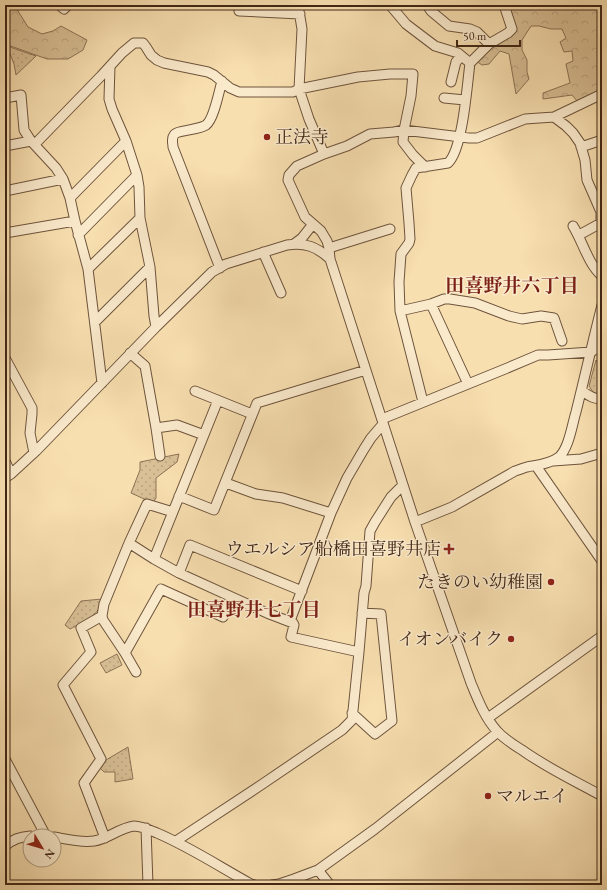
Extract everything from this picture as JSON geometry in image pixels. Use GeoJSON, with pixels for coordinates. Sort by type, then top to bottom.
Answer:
{"type":"FeatureCollection","features":[{"type":"Feature","properties":{"kind":"street"},"geometry":{"type":"LineString","coordinates":[[59,5],[64,9],[68,5]]}},
{"type":"Feature","properties":{"kind":"street"},"geometry":{"type":"LineString","coordinates":[[390,5],[406,24],[435,46],[458,53],[470,63]]}},
{"type":"Feature","properties":{"kind":"street"},"geometry":{"type":"LineString","coordinates":[[427,5],[449,26],[470,28],[477,32],[489,44]]}},
{"type":"Feature","properties":{"kind":"street"},"geometry":{"type":"LineString","coordinates":[[424,402],[400,311],[400,254],[410,240],[410,223],[406,188],[416,168],[448,163],[452,160],[460,136],[470,63],[489,44],[512,29],[504,5]]}},
{"type":"Feature","properties":{"kind":"street"},"geometry":{"type":"LineString","coordinates":[[239,12],[299,9],[302,29],[299,89],[309,119],[324,154]]}},
{"type":"Feature","properties":{"kind":"street"},"geometry":{"type":"LineString","coordinates":[[5,146],[33,143],[122,53],[134,43],[139,43],[143,44],[151,55],[157,60],[164,63],[208,72],[230,88],[239,92],[293,92],[299,89],[358,77],[390,74],[413,74],[411,96],[403,142],[425,167]]}},
{"type":"Feature","properties":{"kind":"street"},"geometry":{"type":"LineString","coordinates":[[451,82],[456,62],[461,56]]}},
{"type":"Feature","properties":{"kind":"street"},"geometry":{"type":"LineString","coordinates":[[110,66],[109,99],[137,175],[140,218],[150,267],[156,327]]}},
{"type":"Feature","properties":{"kind":"street"},"geometry":{"type":"LineString","coordinates":[[220,268],[172,141],[177,132],[199,128],[207,124],[212,116],[222,81]]}},
{"type":"Feature","properties":{"kind":"street"},"geometry":{"type":"LineString","coordinates":[[602,94],[554,117],[525,119],[477,138],[404,130],[370,134],[347,146],[297,166],[288,180],[305,218],[321,231],[329,248],[330,259],[415,522],[471,683],[488,718],[498,732],[515,746],[602,796]]}},
{"type":"Feature","properties":{"kind":"street"},"geometry":{"type":"LineString","coordinates":[[5,98],[22,95],[24,130],[33,143],[56,168],[63,179],[70,198],[78,235],[88,269],[102,383]]}},
{"type":"Feature","properties":{"kind":"street"},"geometry":{"type":"LineString","coordinates":[[444,98],[465,100]]}},
{"type":"Feature","properties":{"kind":"street"},"geometry":{"type":"LineString","coordinates":[[554,117],[566,126],[580,143],[585,160],[587,180],[601,212],[601,223],[578,235]]}},
{"type":"Feature","properties":{"kind":"street"},"geometry":{"type":"LineString","coordinates":[[581,147],[602,140]]}},
{"type":"Feature","properties":{"kind":"street"},"geometry":{"type":"LineString","coordinates":[[70,198],[126,142]]}},
{"type":"Feature","properties":{"kind":"street"},"geometry":{"type":"LineString","coordinates":[[78,235],[137,175]]}},
{"type":"Feature","properties":{"kind":"street"},"geometry":{"type":"LineString","coordinates":[[5,191],[63,179]]}},
{"type":"Feature","properties":{"kind":"street"},"geometry":{"type":"LineString","coordinates":[[88,269],[140,218]]}},
{"type":"Feature","properties":{"kind":"street"},"geometry":{"type":"LineString","coordinates":[[5,233],[75,220]]}},
{"type":"Feature","properties":{"kind":"street"},"geometry":{"type":"LineString","coordinates":[[294,244],[302,238],[313,224]]}},
{"type":"Feature","properties":{"kind":"street"},"geometry":{"type":"LineString","coordinates":[[573,226],[592,265],[602,276]]}},
{"type":"Feature","properties":{"kind":"street"},"geometry":{"type":"LineString","coordinates":[[329,248],[390,229]]}},
{"type":"Feature","properties":{"kind":"street"},"geometry":{"type":"LineString","coordinates":[[5,462],[8,476],[34,453],[130,353],[212,272],[231,262],[294,244],[309,246],[322,252],[330,259]]}},
{"type":"Feature","properties":{"kind":"street"},"geometry":{"type":"LineString","coordinates":[[263,252],[281,293]]}},
{"type":"Feature","properties":{"kind":"street"},"geometry":{"type":"LineString","coordinates":[[95,322],[150,267]]}},
{"type":"Feature","properties":{"kind":"street"},"geometry":{"type":"LineString","coordinates":[[400,311],[431,304],[444,299],[450,299],[475,304],[522,319],[541,316],[554,318],[562,341]]}},
{"type":"Feature","properties":{"kind":"street"},"geometry":{"type":"LineString","coordinates":[[431,304],[468,384]]}},
{"type":"Feature","properties":{"kind":"street"},"geometry":{"type":"LineString","coordinates":[[552,461],[564,451],[567,444],[582,391],[602,305]]}},
{"type":"Feature","properties":{"kind":"street"},"geometry":{"type":"LineString","coordinates":[[290,622],[331,513],[347,478],[371,438],[383,422],[424,402],[538,355],[591,352],[602,345]]}},
{"type":"Feature","properties":{"kind":"street"},"geometry":{"type":"LineString","coordinates":[[130,353],[145,366],[160,456]]}},
{"type":"Feature","properties":{"kind":"street"},"geometry":{"type":"LineString","coordinates":[[5,358],[32,408],[30,433],[34,453]]}},
{"type":"Feature","properties":{"kind":"street"},"geometry":{"type":"LineString","coordinates":[[179,496],[214,510],[257,403],[366,370]]}},
{"type":"Feature","properties":{"kind":"street"},"geometry":{"type":"LineString","coordinates":[[195,391],[252,414]]}},
{"type":"Feature","properties":{"kind":"street"},"geometry":{"type":"LineString","coordinates":[[582,391],[593,398],[602,398]]}},
{"type":"Feature","properties":{"kind":"street"},"geometry":{"type":"LineString","coordinates":[[154,559],[218,400]]}},
{"type":"Feature","properties":{"kind":"street"},"geometry":{"type":"LineString","coordinates":[[156,428],[177,425],[204,435]]}},
{"type":"Feature","properties":{"kind":"street"},"geometry":{"type":"LineString","coordinates":[[415,522],[452,506],[515,471],[552,461],[581,459],[602,453]]}},
{"type":"Feature","properties":{"kind":"street"},"geometry":{"type":"LineString","coordinates":[[536,466],[602,561]]}},
{"type":"Feature","properties":{"kind":"street"},"geometry":{"type":"LineString","coordinates":[[226,482],[256,494],[283,498],[331,513]]}},
{"type":"Feature","properties":{"kind":"street"},"geometry":{"type":"LineString","coordinates":[[176,841],[342,730],[352,720],[360,652],[362,613],[366,586],[370,531],[374,522],[391,497],[403,485]]}},
{"type":"Feature","properties":{"kind":"street"},"geometry":{"type":"LineString","coordinates":[[136,672],[103,620],[102,616],[104,604],[146,504],[173,512]]}},
{"type":"Feature","properties":{"kind":"street"},"geometry":{"type":"LineString","coordinates":[[129,543],[179,573],[267,613],[293,623],[294,625],[291,637],[360,652]]}},
{"type":"Feature","properties":{"kind":"street"},"geometry":{"type":"LineString","coordinates":[[179,573],[190,545],[302,591]]}},
{"type":"Feature","properties":{"kind":"street"},"geometry":{"type":"LineString","coordinates":[[125,653],[161,589],[224,617],[232,597]]}},
{"type":"Feature","properties":{"kind":"street"},"geometry":{"type":"LineString","coordinates":[[352,713],[375,734],[392,721],[381,614],[362,613]]}},
{"type":"Feature","properties":{"kind":"street"},"geometry":{"type":"LineString","coordinates":[[102,616],[81,628],[91,652],[63,685],[101,759],[84,783],[105,838]]}},
{"type":"Feature","properties":{"kind":"street"},"geometry":{"type":"LineString","coordinates":[[488,718],[602,636]]}},
{"type":"Feature","properties":{"kind":"street"},"geometry":{"type":"LineString","coordinates":[[272,885],[292,882],[318,870],[375,829],[498,732]]}},
{"type":"Feature","properties":{"kind":"street"},"geometry":{"type":"LineString","coordinates":[[5,759],[42,828]]}},
{"type":"Feature","properties":{"kind":"street"},"geometry":{"type":"LineString","coordinates":[[62,838],[80,841],[94,841],[105,838],[126,827],[135,826],[146,828],[176,841],[254,885]]}},
{"type":"Feature","properties":{"kind":"street"},"geometry":{"type":"LineString","coordinates":[[146,828],[148,885]]}},
{"type":"Feature","properties":{"kind":"street"},"geometry":{"type":"LineString","coordinates":[[5,846],[12,840],[22,837]]}},
{"type":"Feature","properties":{"kind":"street"},"geometry":{"type":"LineString","coordinates":[[318,870],[330,885]]}},
{"type":"Feature","properties":{"kind":"green space"},"geometry":{"type":"Polygon","coordinates":[[[5,5],[18,5],[18,11],[28,27],[42,34],[53,31],[61,26],[87,40],[83,50],[68,59],[47,59],[5,44],[5,5]]]}},
{"type":"Feature","properties":{"kind":"green space"},"geometry":{"type":"Polygon","coordinates":[[[507,5],[602,5],[602,27],[598,31],[602,43],[602,89],[578,102],[572,95],[543,99],[543,93],[570,83],[566,64],[573,61],[572,51],[564,52],[560,42],[566,38],[562,29],[531,26],[522,40],[522,50],[527,60],[527,72],[529,79],[516,94],[509,54],[500,51],[489,64],[482,65],[476,61],[491,47],[509,36],[507,5]]]}},
{"type":"Feature","properties":{"kind":"green space"},"geometry":{"type":"Polygon","coordinates":[[[7,46],[36,56],[16,75],[14,64],[7,46]]]}},
{"type":"Feature","properties":{"kind":"green space"},"geometry":{"type":"Polygon","coordinates":[[[596,360],[602,369],[602,392],[597,394],[593,392],[589,386],[596,360]]]}},
{"type":"Feature","properties":{"kind":"green space"},"geometry":{"type":"Polygon","coordinates":[[[179,454],[177,462],[156,478],[156,498],[153,503],[131,493],[140,470],[140,462],[179,454]]]}},
{"type":"Feature","properties":{"kind":"green space"},"geometry":{"type":"Polygon","coordinates":[[[102,599],[98,610],[90,618],[70,629],[65,625],[81,601],[102,599]]]}},
{"type":"Feature","properties":{"kind":"green space"},"geometry":{"type":"Polygon","coordinates":[[[117,654],[122,665],[106,673],[100,663],[117,654]]]}},
{"type":"Feature","properties":{"kind":"green space"},"geometry":{"type":"Polygon","coordinates":[[[128,747],[133,779],[115,782],[115,772],[104,772],[100,768],[106,760],[128,747]]]}},
{"type":"Feature","properties":{"kind":"place","name":"正法寺"},"geometry":{"type":"Point","coordinates":[267,137]}},
{"type":"Feature","properties":{"kind":"place","name":"ウエルシア船橋田喜野井店"},"geometry":{"type":"Point","coordinates":[449,549]}},
{"type":"Feature","properties":{"kind":"place","name":"たきのい幼稚園"},"geometry":{"type":"Point","coordinates":[551,582]}},
{"type":"Feature","properties":{"kind":"place","name":"イオンバイク"},"geometry":{"type":"Point","coordinates":[511,639]}},
{"type":"Feature","properties":{"kind":"place","name":"マルエイ"},"geometry":{"type":"Point","coordinates":[488,796]}},
{"type":"Feature","properties":{"kind":"district","name":"田喜野井六丁目"},"geometry":{"type":"Point","coordinates":[512,285]}},
{"type":"Feature","properties":{"kind":"district","name":"田喜野井七丁目"},"geometry":{"type":"Point","coordinates":[254,609]}}]}
